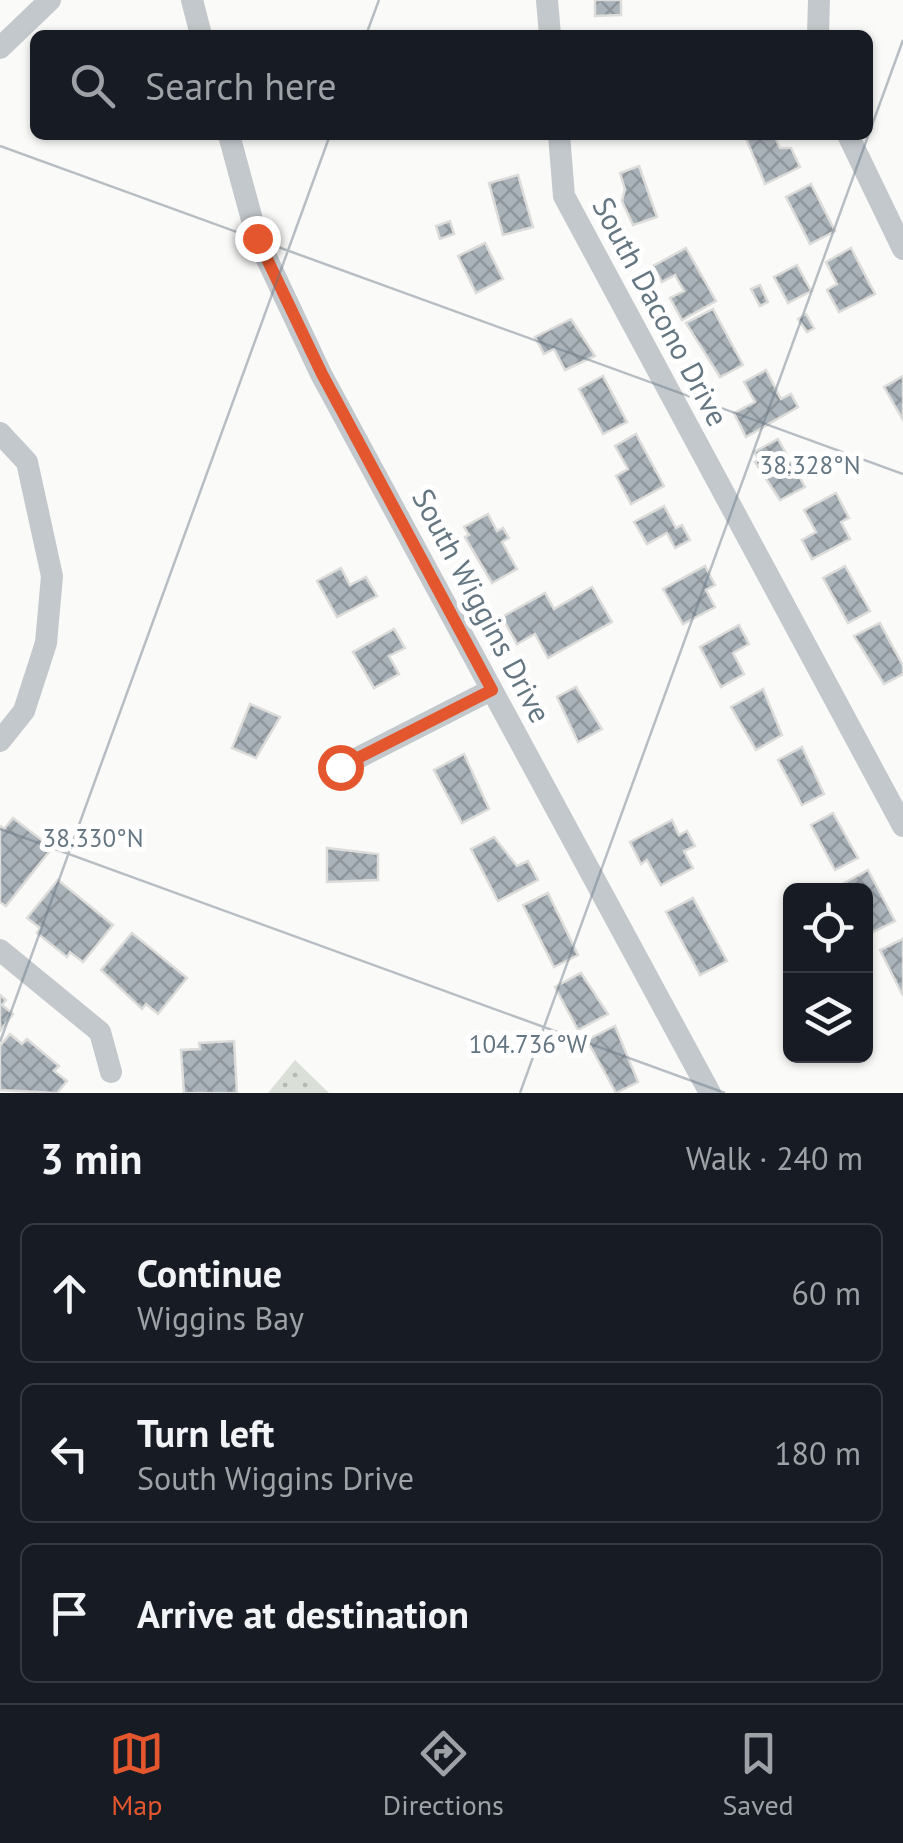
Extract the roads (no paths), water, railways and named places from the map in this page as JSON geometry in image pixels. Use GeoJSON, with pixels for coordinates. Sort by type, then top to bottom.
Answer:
{"type":"FeatureCollection","features":[{"type":"Feature","properties":{"kind":"street"},"geometry":{"type":"LineString","coordinates":[[0,48],[50,0]]}},
{"type":"Feature","properties":{"kind":"street"},"geometry":{"type":"LineString","coordinates":[[192,0],[201,30]]}},
{"type":"Feature","properties":{"kind":"street"},"geometry":{"type":"LineString","coordinates":[[547,0],[550,30]]}},
{"type":"Feature","properties":{"kind":"street"},"geometry":{"type":"LineString","coordinates":[[818,30],[819,0]]}},
{"type":"Feature","properties":{"kind":"street","name":"South Wiggins Drive"},"geometry":{"type":"LineString","coordinates":[[230,140],[257,238],[322,374],[710,1093]]}},
{"type":"Feature","properties":{"kind":"street","name":"South Dacono Drive"},"geometry":{"type":"LineString","coordinates":[[559,140],[564,196],[903,826]]}},
{"type":"Feature","properties":{"kind":"street"},"geometry":{"type":"LineString","coordinates":[[850,140],[903,249]]}},
{"type":"Feature","properties":{"kind":"street"},"geometry":{"type":"LineString","coordinates":[[0,433],[27,462],[52,576],[46,644],[24,711],[0,741]]}},
{"type":"Feature","properties":{"kind":"street"},"geometry":{"type":"LineString","coordinates":[[340,767],[492,690]]}},
{"type":"Feature","properties":{"kind":"street"},"geometry":{"type":"LineString","coordinates":[[0,950],[100,1032],[110,1072]]}}]}
